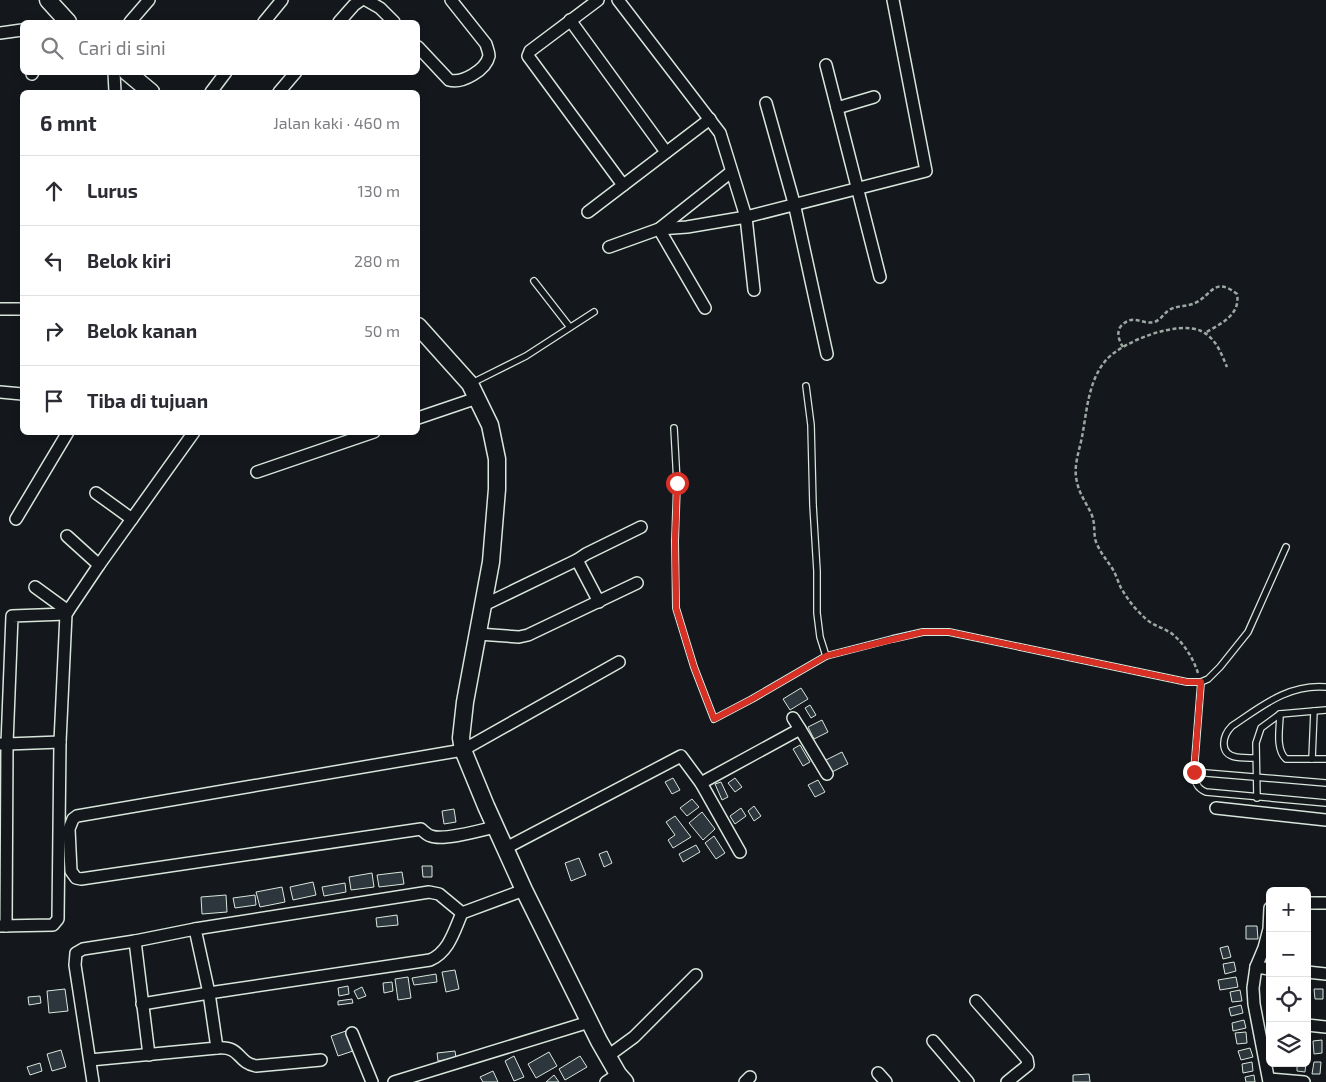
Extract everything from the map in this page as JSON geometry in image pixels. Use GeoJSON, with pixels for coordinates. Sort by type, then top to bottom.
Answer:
{"type":"FeatureCollection","features":[{"type":"Feature","properties":{"kind":"street"},"geometry":{"type":"LineString","coordinates":[[48,0],[63,20]]}},
{"type":"Feature","properties":{"kind":"street"},"geometry":{"type":"LineString","coordinates":[[132,20],[149,0]]}},
{"type":"Feature","properties":{"kind":"street"},"geometry":{"type":"LineString","coordinates":[[266,20],[282,0]]}},
{"type":"Feature","properties":{"kind":"street"},"geometry":{"type":"LineString","coordinates":[[341,20],[354,5],[362,0]]}},
{"type":"Feature","properties":{"kind":"street"},"geometry":{"type":"LineString","coordinates":[[366,0],[383,4],[393,20]]}},
{"type":"Feature","properties":{"kind":"street"},"geometry":{"type":"LineString","coordinates":[[420,49],[442,74],[454,82],[468,78],[485,66],[489,58],[486,44],[451,0]]}},
{"type":"Feature","properties":{"kind":"street"},"geometry":{"type":"LineString","coordinates":[[598,0],[530,51],[528,56],[623,185]]}},
{"type":"Feature","properties":{"kind":"street"},"geometry":{"type":"LineString","coordinates":[[618,0],[720,133],[746,217],[754,290]]}},
{"type":"Feature","properties":{"kind":"street"},"geometry":{"type":"LineString","coordinates":[[659,228],[687,228],[746,217],[926,170],[893,0]]}},
{"type":"Feature","properties":{"kind":"street"},"geometry":{"type":"LineString","coordinates":[[570,20],[666,152]]}},
{"type":"Feature","properties":{"kind":"street"},"geometry":{"type":"LineString","coordinates":[[0,33],[20,30]]}},
{"type":"Feature","properties":{"kind":"street"},"geometry":{"type":"LineString","coordinates":[[826,66],[880,277]]}},
{"type":"Feature","properties":{"kind":"street"},"geometry":{"type":"LineString","coordinates":[[114,75],[115,90]]}},
{"type":"Feature","properties":{"kind":"street"},"geometry":{"type":"LineString","coordinates":[[131,75],[150,90]]}},
{"type":"Feature","properties":{"kind":"street"},"geometry":{"type":"LineString","coordinates":[[212,90],[224,75]]}},
{"type":"Feature","properties":{"kind":"street"},"geometry":{"type":"LineString","coordinates":[[281,90],[293,75]]}},
{"type":"Feature","properties":{"kind":"street"},"geometry":{"type":"LineString","coordinates":[[837,108],[874,97]]}},
{"type":"Feature","properties":{"kind":"street"},"geometry":{"type":"LineString","coordinates":[[766,103],[794,203],[826,354]]}},
{"type":"Feature","properties":{"kind":"street"},"geometry":{"type":"LineString","coordinates":[[588,212],[710,119]]}},
{"type":"Feature","properties":{"kind":"street"},"geometry":{"type":"LineString","coordinates":[[609,247],[659,228],[731,172]]}},
{"type":"Feature","properties":{"kind":"street"},"geometry":{"type":"LineString","coordinates":[[659,228],[705,308]]}},
{"type":"Feature","properties":{"kind":"street"},"geometry":{"type":"LineString","coordinates":[[0,309],[20,309]]}},
{"type":"Feature","properties":{"kind":"street"},"geometry":{"type":"LineString","coordinates":[[420,330],[444,354],[474,391],[490,425],[498,473],[491,562],[465,702],[461,738],[463,750],[524,890],[589,1022],[608,1056],[616,1079]]}},
{"type":"Feature","properties":{"kind":"street"},"geometry":{"type":"LineString","coordinates":[[420,417],[474,391]]}},
{"type":"Feature","properties":{"kind":"street"},"geometry":{"type":"LineString","coordinates":[[0,392],[20,394]]}},
{"type":"Feature","properties":{"kind":"street"},"geometry":{"type":"LineString","coordinates":[[16,519],[66,435]]}},
{"type":"Feature","properties":{"kind":"street"},"geometry":{"type":"LineString","coordinates":[[67,612],[12,616],[5,691],[3,926],[53,925],[58,919],[60,742],[67,612],[192,435]]}},
{"type":"Feature","properties":{"kind":"street"},"geometry":{"type":"LineString","coordinates":[[257,472],[365,435]]}},
{"type":"Feature","properties":{"kind":"street"},"geometry":{"type":"LineString","coordinates":[[96,493],[132,519]]}},
{"type":"Feature","properties":{"kind":"street"},"geometry":{"type":"LineString","coordinates":[[484,605],[641,527]]}},
{"type":"Feature","properties":{"kind":"street"},"geometry":{"type":"LineString","coordinates":[[67,536],[99,565]]}},
{"type":"Feature","properties":{"kind":"street"},"geometry":{"type":"LineString","coordinates":[[577,560],[599,602]]}},
{"type":"Feature","properties":{"kind":"street"},"geometry":{"type":"LineString","coordinates":[[478,634],[519,637],[528,635],[637,583]]}},
{"type":"Feature","properties":{"kind":"street"},"geometry":{"type":"LineString","coordinates":[[35,587],[67,612]]}},
{"type":"Feature","properties":{"kind":"street"},"geometry":{"type":"LineString","coordinates":[[495,826],[467,834],[441,837],[431,837],[420,829],[82,879],[76,878],[71,871],[69,829],[73,819],[77,816],[463,750],[619,662]]}},
{"type":"Feature","properties":{"kind":"street"},"geometry":{"type":"LineString","coordinates":[[793,718],[827,774]]}},
{"type":"Feature","properties":{"kind":"street"},"geometry":{"type":"LineString","coordinates":[[700,783],[800,729]]}},
{"type":"Feature","properties":{"kind":"street"},"geometry":{"type":"LineString","coordinates":[[4,744],[60,742]]}},
{"type":"Feature","properties":{"kind":"street"},"geometry":{"type":"LineString","coordinates":[[506,848],[681,756],[700,783],[740,852]]}},
{"type":"Feature","properties":{"kind":"street"},"geometry":{"type":"LineString","coordinates":[[1216,808],[1326,820]]}},
{"type":"Feature","properties":{"kind":"street"},"geometry":{"type":"LineString","coordinates":[[142,1004],[430,960],[442,953],[462,913],[524,890]]}},
{"type":"Feature","properties":{"kind":"street"},"geometry":{"type":"LineString","coordinates":[[92,1082],[75,965],[76,953],[83,949],[195,929],[429,892],[439,894],[462,913]]}},
{"type":"Feature","properties":{"kind":"street"},"geometry":{"type":"LineString","coordinates":[[1311,902],[1326,903]]}},
{"type":"Feature","properties":{"kind":"street"},"geometry":{"type":"LineString","coordinates":[[195,929],[217,1048]]}},
{"type":"Feature","properties":{"kind":"street"},"geometry":{"type":"LineString","coordinates":[[1268,932],[1256,967],[1253,988],[1257,1022],[1269,1081],[1304,1082]]}},
{"type":"Feature","properties":{"kind":"street"},"geometry":{"type":"LineString","coordinates":[[135,941],[149,1055]]}},
{"type":"Feature","properties":{"kind":"street"},"geometry":{"type":"LineString","coordinates":[[1256,967],[1266,968]]}},
{"type":"Feature","properties":{"kind":"street"},"geometry":{"type":"LineString","coordinates":[[1311,972],[1326,974]]}},
{"type":"Feature","properties":{"kind":"street"},"geometry":{"type":"LineString","coordinates":[[608,1056],[634,1038],[696,975]]}},
{"type":"Feature","properties":{"kind":"street"},"geometry":{"type":"LineString","coordinates":[[976,1001],[1027,1058],[1028,1065],[1007,1082]]}},
{"type":"Feature","properties":{"kind":"street"},"geometry":{"type":"LineString","coordinates":[[394,1082],[589,1022]]}},
{"type":"Feature","properties":{"kind":"street"},"geometry":{"type":"LineString","coordinates":[[1257,1022],[1266,1022]]}},
{"type":"Feature","properties":{"kind":"street"},"geometry":{"type":"LineString","coordinates":[[1311,1025],[1326,1027]]}},
{"type":"Feature","properties":{"kind":"street"},"geometry":{"type":"LineString","coordinates":[[352,1033],[372,1082]]}},
{"type":"Feature","properties":{"kind":"street"},"geometry":{"type":"LineString","coordinates":[[933,1041],[968,1082]]}},
{"type":"Feature","properties":{"kind":"street"},"geometry":{"type":"LineString","coordinates":[[90,1060],[217,1048],[232,1049],[248,1065],[256,1066],[322,1060]]}},
{"type":"Feature","properties":{"kind":"lane"},"geometry":{"type":"LineString","coordinates":[[534,282],[570,326]]}},
{"type":"Feature","properties":{"kind":"lane"},"geometry":{"type":"LineString","coordinates":[[474,391],[570,326],[594,312]]}},
{"type":"Feature","properties":{"kind":"lane"},"geometry":{"type":"LineString","coordinates":[[806,386],[811,424],[817,613],[820,637],[826,656]]}},
{"type":"Feature","properties":{"kind":"lane"},"geometry":{"type":"LineString","coordinates":[[674,428],[677,483],[675,541],[676,608],[694,667],[714,719],[826,656],[923,632],[949,632],[1187,682],[1201,682],[1208,679],[1220,667],[1248,632],[1286,547]]}},
{"type":"Feature","properties":{"kind":"lane"},"geometry":{"type":"LineString","coordinates":[[1201,682],[1194,772],[1198,788],[1206,792],[1257,798],[1326,803]]}},
{"type":"Feature","properties":{"kind":"lane"},"geometry":{"type":"LineString","coordinates":[[1256,758],[1231,755],[1224,746],[1226,732],[1232,726],[1278,697],[1296,689],[1312,686],[1326,687]]}},
{"type":"Feature","properties":{"kind":"lane"},"geometry":{"type":"LineString","coordinates":[[1257,798],[1256,743],[1261,728],[1280,714],[1326,710]]}},
{"type":"Feature","properties":{"kind":"lane"},"geometry":{"type":"LineString","coordinates":[[1312,759],[1314,711]]}},
{"type":"Feature","properties":{"kind":"lane"},"geometry":{"type":"LineString","coordinates":[[1280,714],[1281,754],[1286,759],[1326,759]]}},
{"type":"Feature","properties":{"kind":"lane"},"geometry":{"type":"LineString","coordinates":[[1194,772],[1326,783]]}},
{"type":"Feature","properties":{"kind":"path"},"geometry":{"type":"LineString","coordinates":[[1123,347],[1118,334],[1121,326],[1129,321],[1136,319],[1154,322],[1161,318],[1168,310],[1178,306],[1194,304],[1212,289],[1220,287],[1231,289],[1238,294],[1237,309],[1227,319],[1204,333]]}},
{"type":"Feature","properties":{"kind":"path"},"geometry":{"type":"LineString","coordinates":[[1201,682],[1194,662],[1186,648],[1170,633],[1153,625],[1143,617],[1121,588],[1095,539],[1094,522],[1077,483],[1075,470],[1090,392],[1106,360],[1123,347],[1155,333],[1185,328],[1201,331],[1212,338],[1227,367]]}},
{"type":"Feature","properties":{"kind":"building"},"geometry":{"type":"Polygon","coordinates":[[[801,688],[808,699],[790,710],[783,699],[801,688]]]}},
{"type":"Feature","properties":{"kind":"building"},"geometry":{"type":"Polygon","coordinates":[[[810,705],[816,715],[811,718],[805,708],[810,705]]]}},
{"type":"Feature","properties":{"kind":"building"},"geometry":{"type":"Polygon","coordinates":[[[822,720],[828,732],[814,739],[808,727],[822,720]]]}},
{"type":"Feature","properties":{"kind":"building"},"geometry":{"type":"Polygon","coordinates":[[[800,745],[810,762],[803,766],[793,749],[800,745]]]}},
{"type":"Feature","properties":{"kind":"building"},"geometry":{"type":"Polygon","coordinates":[[[842,752],[848,764],[830,773],[824,761],[842,752]]]}},
{"type":"Feature","properties":{"kind":"building"},"geometry":{"type":"Polygon","coordinates":[[[673,778],[680,790],[672,794],[665,782],[673,778]]]}},
{"type":"Feature","properties":{"kind":"building"},"geometry":{"type":"Polygon","coordinates":[[[735,778],[742,787],[735,792],[728,783],[735,778]]]}},
{"type":"Feature","properties":{"kind":"building"},"geometry":{"type":"Polygon","coordinates":[[[818,780],[825,792],[815,797],[808,785],[818,780]]]}},
{"type":"Feature","properties":{"kind":"building"},"geometry":{"type":"Polygon","coordinates":[[[721,782],[728,797],[722,800],[715,784],[721,782]]]}},
{"type":"Feature","properties":{"kind":"building"},"geometry":{"type":"Polygon","coordinates":[[[692,799],[699,807],[687,816],[680,808],[692,799]]]}},
{"type":"Feature","properties":{"kind":"building"},"geometry":{"type":"Polygon","coordinates":[[[754,806],[761,816],[754,821],[748,811],[754,806]]]}},
{"type":"Feature","properties":{"kind":"building"},"geometry":{"type":"Polygon","coordinates":[[[741,808],[746,816],[735,824],[730,816],[741,808]]]}},
{"type":"Feature","properties":{"kind":"building"},"geometry":{"type":"Polygon","coordinates":[[[454,809],[456,822],[444,824],[442,811],[454,809]]]}},
{"type":"Feature","properties":{"kind":"building"},"geometry":{"type":"Polygon","coordinates":[[[702,812],[715,829],[703,840],[689,823],[702,812]]]}},
{"type":"Feature","properties":{"kind":"building"},"geometry":{"type":"Polygon","coordinates":[[[675,816],[691,837],[673,848],[668,840],[675,835],[666,822],[675,816]]]}},
{"type":"Feature","properties":{"kind":"building"},"geometry":{"type":"Polygon","coordinates":[[[714,836],[725,853],[716,859],[705,843],[714,836]]]}},
{"type":"Feature","properties":{"kind":"building"},"geometry":{"type":"Polygon","coordinates":[[[696,845],[700,852],[683,862],[679,854],[696,845]]]}},
{"type":"Feature","properties":{"kind":"building"},"geometry":{"type":"Polygon","coordinates":[[[607,851],[612,863],[604,867],[599,854],[607,851]]]}},
{"type":"Feature","properties":{"kind":"building"},"geometry":{"type":"Polygon","coordinates":[[[579,858],[586,875],[571,881],[565,863],[579,858]]]}},
{"type":"Feature","properties":{"kind":"building"},"geometry":{"type":"Polygon","coordinates":[[[422,866],[432,866],[432,877],[423,877],[422,866]]]}},
{"type":"Feature","properties":{"kind":"building"},"geometry":{"type":"Polygon","coordinates":[[[402,872],[404,884],[379,887],[377,875],[402,872]]]}},
{"type":"Feature","properties":{"kind":"building"},"geometry":{"type":"Polygon","coordinates":[[[372,873],[374,887],[351,890],[349,877],[372,873]]]}},
{"type":"Feature","properties":{"kind":"building"},"geometry":{"type":"Polygon","coordinates":[[[313,882],[316,895],[293,900],[290,887],[313,882]]]}},
{"type":"Feature","properties":{"kind":"building"},"geometry":{"type":"Polygon","coordinates":[[[345,883],[346,892],[324,896],[322,887],[345,883]]]}},
{"type":"Feature","properties":{"kind":"building"},"geometry":{"type":"Polygon","coordinates":[[[282,887],[285,902],[260,907],[256,892],[282,887]]]}},
{"type":"Feature","properties":{"kind":"building"},"geometry":{"type":"Polygon","coordinates":[[[226,895],[227,912],[202,914],[201,897],[226,895]]]}},
{"type":"Feature","properties":{"kind":"building"},"geometry":{"type":"Polygon","coordinates":[[[255,895],[256,905],[235,908],[233,898],[255,895]]]}},
{"type":"Feature","properties":{"kind":"building"},"geometry":{"type":"Polygon","coordinates":[[[397,915],[398,925],[377,927],[376,918],[397,915]]]}},
{"type":"Feature","properties":{"kind":"building"},"geometry":{"type":"Polygon","coordinates":[[[1246,926],[1257,926],[1258,939],[1246,939],[1246,926]]]}},
{"type":"Feature","properties":{"kind":"building"},"geometry":{"type":"Polygon","coordinates":[[[1228,946],[1231,957],[1223,959],[1220,948],[1228,946]]]}},
{"type":"Feature","properties":{"kind":"building"},"geometry":{"type":"Polygon","coordinates":[[[1234,962],[1236,971],[1225,974],[1223,964],[1234,962]]]}},
{"type":"Feature","properties":{"kind":"building"},"geometry":{"type":"Polygon","coordinates":[[[455,970],[459,989],[446,992],[442,972],[455,970]]]}},
{"type":"Feature","properties":{"kind":"building"},"geometry":{"type":"Polygon","coordinates":[[[436,974],[437,982],[414,985],[412,978],[436,974]]]}},
{"type":"Feature","properties":{"kind":"building"},"geometry":{"type":"Polygon","coordinates":[[[408,977],[411,998],[398,1000],[395,979],[408,977]]]}},
{"type":"Feature","properties":{"kind":"building"},"geometry":{"type":"Polygon","coordinates":[[[1236,977],[1238,987],[1220,990],[1218,980],[1236,977]]]}},
{"type":"Feature","properties":{"kind":"building"},"geometry":{"type":"Polygon","coordinates":[[[392,982],[393,991],[384,993],[383,983],[392,982]]]}},
{"type":"Feature","properties":{"kind":"building"},"geometry":{"type":"Polygon","coordinates":[[[348,986],[349,994],[339,996],[338,988],[348,986]]]}},
{"type":"Feature","properties":{"kind":"building"},"geometry":{"type":"Polygon","coordinates":[[[362,987],[366,996],[358,999],[354,991],[362,987]]]}},
{"type":"Feature","properties":{"kind":"building"},"geometry":{"type":"Polygon","coordinates":[[[65,989],[68,1011],[49,1013],[47,991],[65,989]]]}},
{"type":"Feature","properties":{"kind":"building"},"geometry":{"type":"Polygon","coordinates":[[[1314,989],[1323,989],[1323,999],[1315,999],[1314,989]]]}},
{"type":"Feature","properties":{"kind":"building"},"geometry":{"type":"Polygon","coordinates":[[[1240,990],[1242,1001],[1232,1002],[1230,992],[1240,990]]]}},
{"type":"Feature","properties":{"kind":"building"},"geometry":{"type":"Polygon","coordinates":[[[40,996],[41,1003],[29,1005],[28,997],[40,996]]]}},
{"type":"Feature","properties":{"kind":"building"},"geometry":{"type":"Polygon","coordinates":[[[352,999],[353,1003],[338,1005],[338,1001],[352,999]]]}},
{"type":"Feature","properties":{"kind":"building"},"geometry":{"type":"Polygon","coordinates":[[[1241,1005],[1243,1013],[1231,1016],[1229,1008],[1241,1005]]]}},
{"type":"Feature","properties":{"kind":"building"},"geometry":{"type":"Polygon","coordinates":[[[1244,1020],[1246,1028],[1233,1031],[1232,1023],[1244,1020]]]}},
{"type":"Feature","properties":{"kind":"building"},"geometry":{"type":"Polygon","coordinates":[[[346,1031],[353,1051],[338,1056],[331,1036],[346,1031]]]}},
{"type":"Feature","properties":{"kind":"building"},"geometry":{"type":"Polygon","coordinates":[[[1246,1032],[1247,1043],[1237,1044],[1235,1033],[1246,1032]]]}},
{"type":"Feature","properties":{"kind":"building"},"geometry":{"type":"Polygon","coordinates":[[[1322,1040],[1322,1053],[1314,1054],[1313,1041],[1322,1040]]]}},
{"type":"Feature","properties":{"kind":"building"},"geometry":{"type":"Polygon","coordinates":[[[1250,1048],[1253,1057],[1241,1060],[1238,1051],[1250,1048]]]}},
{"type":"Feature","properties":{"kind":"building"},"geometry":{"type":"Polygon","coordinates":[[[61,1050],[66,1067],[52,1071],[47,1054],[61,1050]]]}},
{"type":"Feature","properties":{"kind":"building"},"geometry":{"type":"Polygon","coordinates":[[[455,1051],[456,1058],[438,1061],[437,1053],[455,1051]]]}},
{"type":"Feature","properties":{"kind":"building"},"geometry":{"type":"Polygon","coordinates":[[[549,1052],[557,1066],[536,1078],[528,1064],[549,1052]]]}},
{"type":"Feature","properties":{"kind":"building"},"geometry":{"type":"Polygon","coordinates":[[[514,1056],[524,1077],[514,1081],[505,1061],[514,1056]]]}},
{"type":"Feature","properties":{"kind":"building"},"geometry":{"type":"Polygon","coordinates":[[[580,1056],[587,1067],[565,1080],[559,1069],[580,1056]]]}},
{"type":"Feature","properties":{"kind":"building"},"geometry":{"type":"Polygon","coordinates":[[[1252,1062],[1253,1071],[1243,1073],[1242,1064],[1252,1062]]]}},
{"type":"Feature","properties":{"kind":"building"},"geometry":{"type":"Polygon","coordinates":[[[1314,1062],[1321,1062],[1320,1074],[1312,1074],[1314,1062]]]}},
{"type":"Feature","properties":{"kind":"building"},"geometry":{"type":"Polygon","coordinates":[[[40,1063],[42,1071],[30,1075],[27,1067],[40,1063]]]}},
{"type":"Feature","properties":{"kind":"building"},"geometry":{"type":"Polygon","coordinates":[[[1297,1067],[1306,1067],[1305,1072],[1297,1071],[1297,1067]]]}},
{"type":"Feature","properties":{"kind":"building"},"geometry":{"type":"Polygon","coordinates":[[[493,1071],[498,1082],[483,1082],[480,1077],[493,1071]]]}},
{"type":"Feature","properties":{"kind":"building"},"geometry":{"type":"Polygon","coordinates":[[[1089,1074],[1090,1082],[1073,1082],[1073,1075],[1089,1074]]]}},
{"type":"Feature","properties":{"kind":"building"},"geometry":{"type":"Polygon","coordinates":[[[554,1075],[559,1082],[546,1082],[554,1075]]]}},
{"type":"Feature","properties":{"kind":"building"},"geometry":{"type":"Polygon","coordinates":[[[1254,1075],[1255,1082],[1246,1082],[1245,1077],[1254,1075]]]}},
{"type":"Feature","properties":{"kind":"route"},"geometry":{"type":"LineString","coordinates":[[677,483],[674,590],[676,608],[694,667],[714,719],[826,656],[923,632],[949,632],[1187,682],[1201,682],[1194,772]]}}]}
